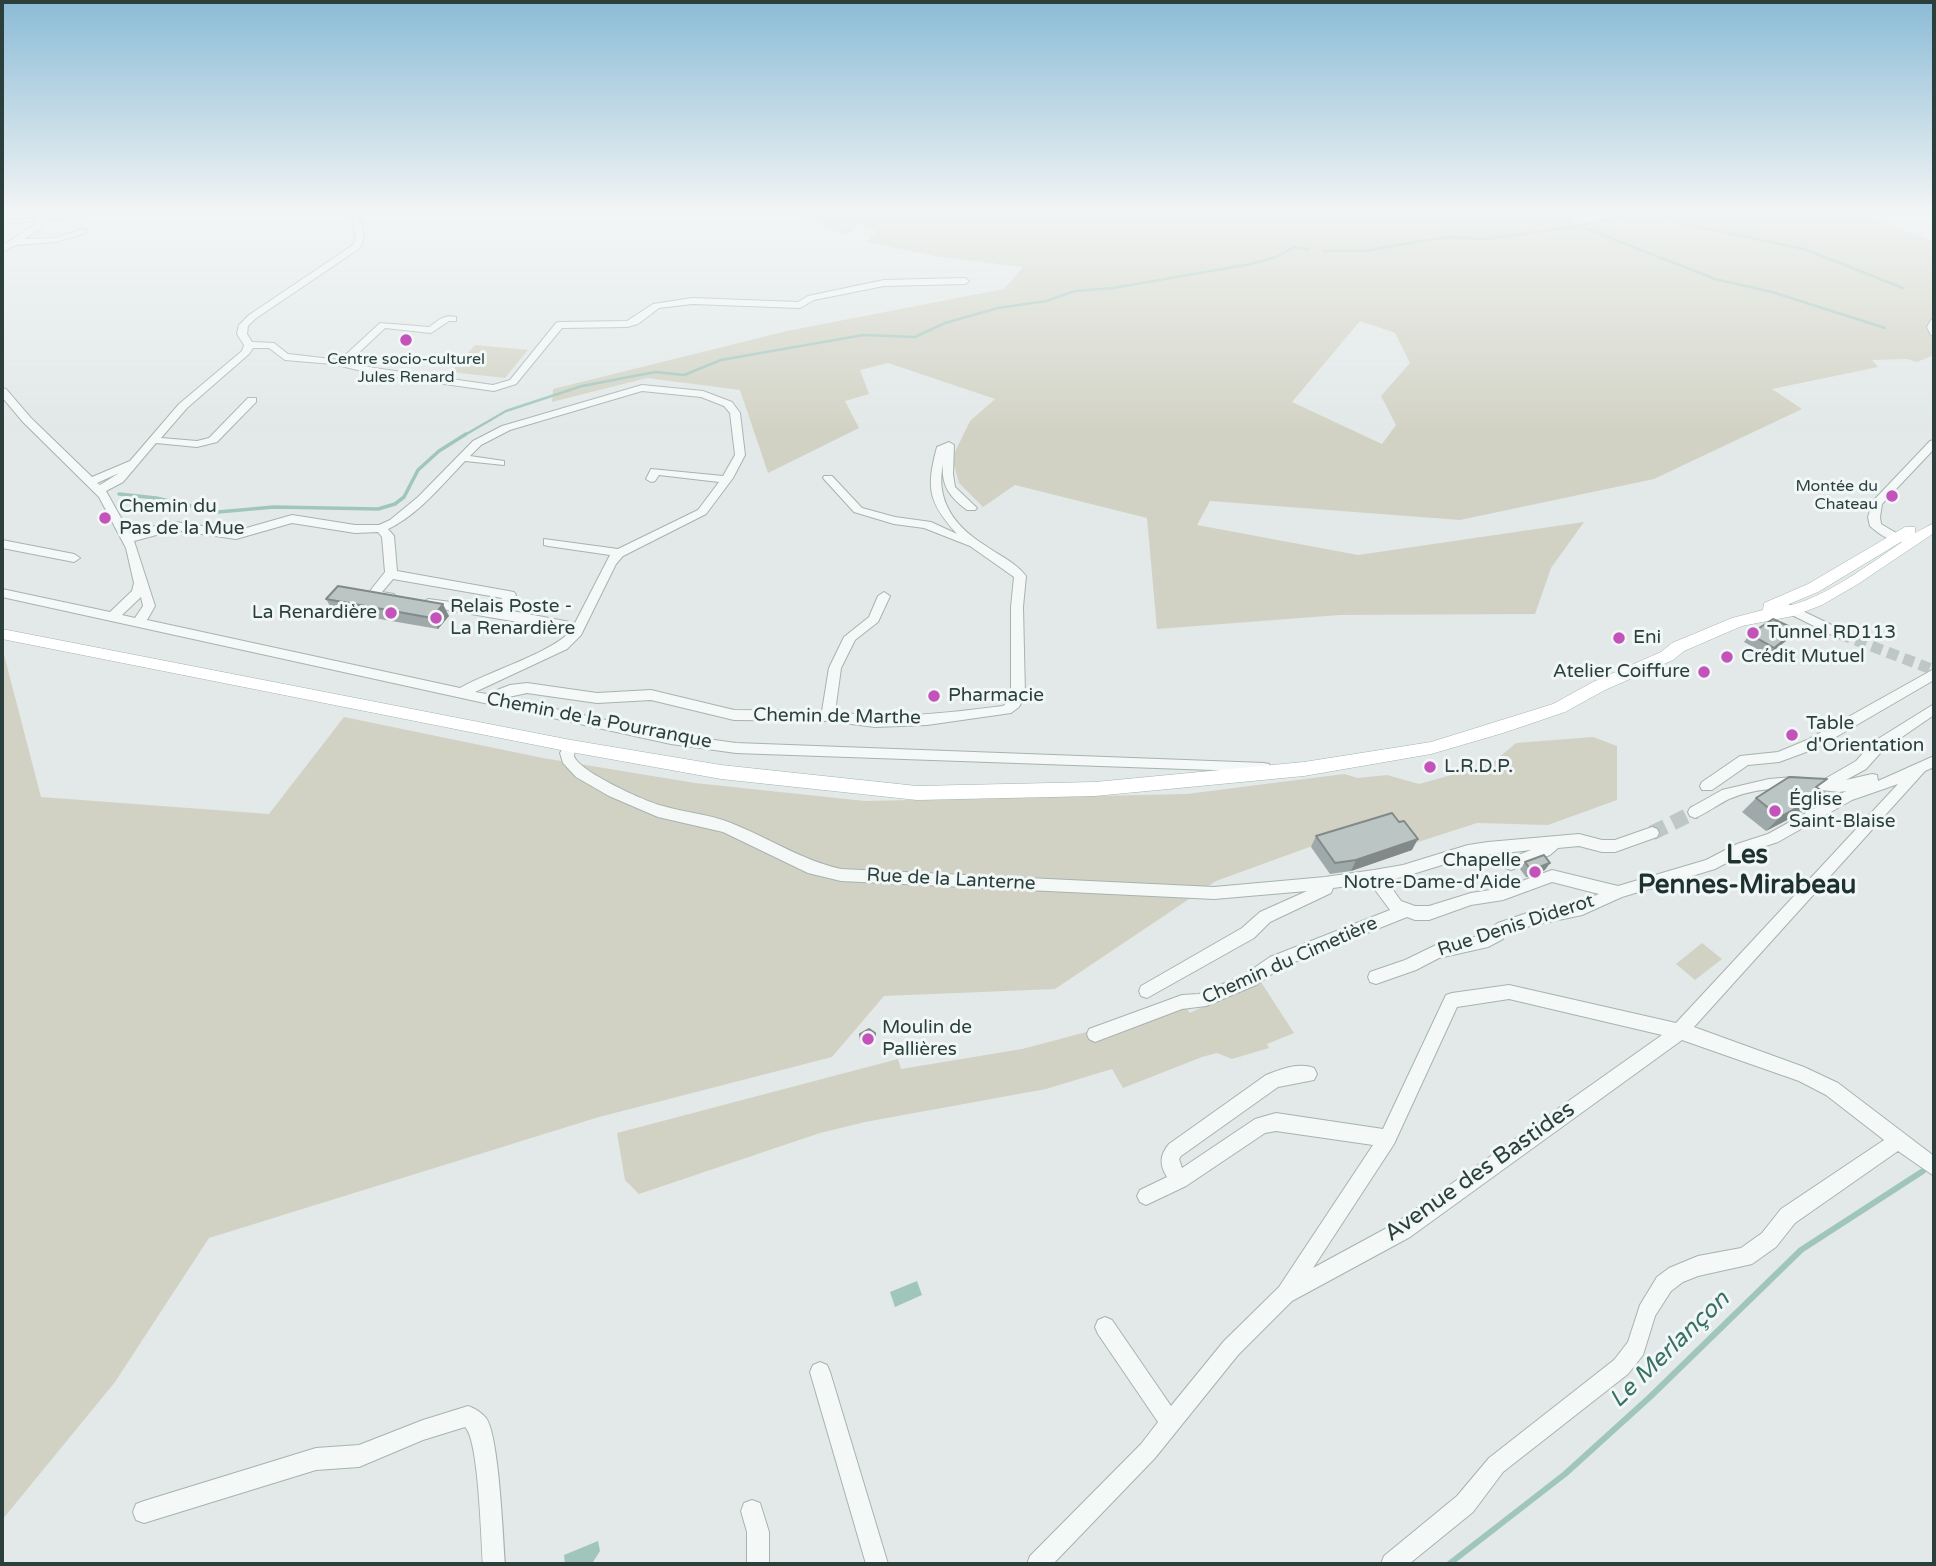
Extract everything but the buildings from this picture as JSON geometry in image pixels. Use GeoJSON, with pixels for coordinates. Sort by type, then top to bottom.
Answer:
{"type":"FeatureCollection","features":[{"type":"Feature","properties":{"kind":"main road"},"geometry":{"type":"LineString","coordinates":[[2,634],[571,746],[721,772],[917,793],[1082,790],[1304,769],[1392,755],[1536,706],[1625,661],[1786,607],[1853,581],[1934,516]]}},
{"type":"Feature","properties":{"kind":"main road"},"geometry":{"type":"LineString","coordinates":[[1786,607],[1813,588],[1903,540],[1934,527]]}},
{"type":"Feature","properties":{"kind":"street"},"geometry":{"type":"LineString","coordinates":[[249,345],[242,334],[244,326],[252,317],[298,286]]}},
{"type":"Feature","properties":{"kind":"street"},"geometry":{"type":"LineString","coordinates":[[249,345],[271,345],[285,357],[443,382],[503,387],[513,382],[559,325],[627,324],[635,322],[656,306],[692,301],[794,305],[805,303],[811,298],[869,286]]}},
{"type":"Feature","properties":{"kind":"street"},"geometry":{"type":"LineString","coordinates":[[341,364],[383,325],[431,330],[447,318],[453,318]]}},
{"type":"Feature","properties":{"kind":"street"},"geometry":{"type":"LineString","coordinates":[[1934,322],[1934,333]]}},
{"type":"Feature","properties":{"kind":"street"},"geometry":{"type":"LineString","coordinates":[[100,490],[119,480],[183,406],[246,352],[249,345]]}},
{"type":"Feature","properties":{"kind":"street"},"geometry":{"type":"LineString","coordinates":[[127,539],[175,526],[236,535],[283,519],[355,529],[382,528],[407,512],[492,434],[642,388],[718,397],[729,404],[734,413],[740,455],[726,480],[702,512],[619,554],[611,562],[578,628],[563,646],[485,680],[461,694]]}},
{"type":"Feature","properties":{"kind":"street"},"geometry":{"type":"LineString","coordinates":[[2,391],[27,420],[100,490],[127,539],[149,606],[147,613],[138,622]]}},
{"type":"Feature","properties":{"kind":"street"},"geometry":{"type":"LineString","coordinates":[[154,440],[205,443],[213,440],[253,400]]}},
{"type":"Feature","properties":{"kind":"street"},"geometry":{"type":"LineString","coordinates":[[548,415],[561,426]]}},
{"type":"Feature","properties":{"kind":"street"},"geometry":{"type":"LineString","coordinates":[[1903,540],[1874,517],[1877,503],[1934,443]]}},
{"type":"Feature","properties":{"kind":"street","name":"Chemin de Marthe"},"geometry":{"type":"LineString","coordinates":[[487,699],[510,690],[527,688],[597,698],[651,695],[734,715],[828,716],[875,722],[927,720],[1006,710],[1014,704],[1018,695],[1020,664],[1017,607],[1020,576],[1010,565],[979,548],[944,515],[935,498],[935,472],[942,447],[945,445],[949,445],[945,470],[952,494],[971,508]]}},
{"type":"Feature","properties":{"kind":"street"},"geometry":{"type":"LineString","coordinates":[[463,458],[500,463]]}},
{"type":"Feature","properties":{"kind":"street"},"geometry":{"type":"LineString","coordinates":[[92,481],[132,463]]}},
{"type":"Feature","properties":{"kind":"street"},"geometry":{"type":"LineString","coordinates":[[651,479],[655,471],[726,480]]}},
{"type":"Feature","properties":{"kind":"street"},"geometry":{"type":"LineString","coordinates":[[828,478],[858,510],[894,520],[927,525],[979,548]]}},
{"type":"Feature","properties":{"kind":"street"},"geometry":{"type":"LineString","coordinates":[[382,528],[388,536],[391,573],[374,594],[578,628]]}},
{"type":"Feature","properties":{"kind":"street"},"geometry":{"type":"LineString","coordinates":[[548,542],[619,554]]}},
{"type":"Feature","properties":{"kind":"street"},"geometry":{"type":"LineString","coordinates":[[2,544],[74,558]]}},
{"type":"Feature","properties":{"kind":"street"},"geometry":{"type":"LineString","coordinates":[[391,573],[510,595],[499,613]]}},
{"type":"Feature","properties":{"kind":"street"},"geometry":{"type":"LineString","coordinates":[[2,593],[113,616],[138,593],[140,583]]}},
{"type":"Feature","properties":{"kind":"street"},"geometry":{"type":"LineString","coordinates":[[828,716],[835,668],[850,637],[874,619],[884,596]]}},
{"type":"Feature","properties":{"kind":"street"},"geometry":{"type":"LineString","coordinates":[[1786,607],[1840,634]]}},
{"type":"Feature","properties":{"kind":"street","name":"Chemin de la Pourranque"},"geometry":{"type":"LineString","coordinates":[[113,616],[671,739],[736,748],[1109,764],[1304,769]]}},
{"type":"Feature","properties":{"kind":"street"},"geometry":{"type":"LineString","coordinates":[[1707,786],[1745,760],[1779,757],[1812,744],[1902,695],[1934,674]]}},
{"type":"Feature","properties":{"kind":"street"},"geometry":{"type":"LineString","coordinates":[[1827,784],[1861,765],[1878,746],[1934,709]]}},
{"type":"Feature","properties":{"kind":"street","name":"Rue de la Lanterne"},"geometry":{"type":"LineString","coordinates":[[571,746],[567,753],[568,760],[580,773],[614,792],[658,811],[726,827],[813,869],[841,875],[1202,892],[1325,883],[1374,876],[1403,871],[1468,850],[1584,840],[1608,847],[1652,833]]}},
{"type":"Feature","properties":{"kind":"street"},"geometry":{"type":"LineString","coordinates":[[1695,812],[1727,794],[1769,784],[1793,782],[1839,787],[1904,771],[1918,771],[1934,761]]}},
{"type":"Feature","properties":{"kind":"street","name":"Chemin de la Pourranque"},"geometry":{"type":"LineString","coordinates":[[1109,764],[1141,784]]}},
{"type":"Feature","properties":{"kind":"street","name":"Rue Denis Diderot"},"geometry":{"type":"LineString","coordinates":[[1376,977],[1436,952],[1482,942],[1497,934],[1498,930],[1530,919],[1582,908],[1618,892],[1710,865],[1742,848],[1773,838],[1847,796],[1918,771]]}},
{"type":"Feature","properties":{"kind":"street","name":"Avenue des Bastides"},"geometry":{"type":"LineString","coordinates":[[1038,1564],[1148,1451],[1231,1348],[1284,1294],[1403,1230],[1678,1033],[1918,771]]}},
{"type":"Feature","properties":{"kind":"street"},"geometry":{"type":"LineString","coordinates":[[1511,864],[1545,851],[1554,843]]}},
{"type":"Feature","properties":{"kind":"street"},"geometry":{"type":"LineString","coordinates":[[1374,876],[1396,906],[1405,911]]}},
{"type":"Feature","properties":{"kind":"street","name":"Chemin du Cimetière"},"geometry":{"type":"LineString","coordinates":[[1095,1034],[1182,1002],[1200,1001],[1250,980],[1276,962],[1405,911],[1429,913],[1471,899],[1520,889],[1552,876],[1618,892]]}},
{"type":"Feature","properties":{"kind":"street"},"geometry":{"type":"LineString","coordinates":[[1147,992],[1248,933],[1265,917],[1326,889],[1325,883]]}},
{"type":"Feature","properties":{"kind":"street"},"geometry":{"type":"LineString","coordinates":[[1284,1294],[1388,1138],[1452,1000],[1510,992],[1695,1035],[1804,1075],[1832,1089],[1934,1167]]}},
{"type":"Feature","properties":{"kind":"street"},"geometry":{"type":"LineString","coordinates":[[1180,1180],[1171,1167],[1170,1157],[1175,1150],[1272,1081],[1284,1076],[1308,1074]]}},
{"type":"Feature","properties":{"kind":"street"},"geometry":{"type":"LineString","coordinates":[[1146,1196],[1180,1180],[1261,1125],[1276,1122],[1388,1138]]}},
{"type":"Feature","properties":{"kind":"street"},"geometry":{"type":"LineString","coordinates":[[1392,1564],[1465,1504],[1496,1465],[1621,1367],[1636,1348],[1647,1312],[1664,1284],[1676,1275],[1698,1266],[1745,1257],[1769,1240],[1788,1216],[1900,1139]]}},
{"type":"Feature","properties":{"kind":"street"},"geometry":{"type":"LineString","coordinates":[[1105,1327],[1171,1423]]}},
{"type":"Feature","properties":{"kind":"street"},"geometry":{"type":"LineString","coordinates":[[820,1372],[877,1564]]}},
{"type":"Feature","properties":{"kind":"street"},"geometry":{"type":"LineString","coordinates":[[144,1512],[316,1459],[359,1456],[423,1430],[468,1416],[479,1426],[486,1461],[494,1564]]}},
{"type":"Feature","properties":{"kind":"street"},"geometry":{"type":"LineString","coordinates":[[752,1511],[758,1532],[758,1564]]}},
{"type":"Feature","properties":{"kind":"shaded area"},"geometry":{"type":"Polygon","coordinates":[[[1007,286],[1934,286],[1934,355],[1917,362],[1907,359],[1872,360],[1878,367],[1772,389],[1802,409],[1654,479],[1460,520],[1210,501],[1197,525],[1358,555],[1584,522],[1551,568],[1535,614],[1340,615],[1157,629],[1147,518],[1015,485],[983,507],[959,483],[952,458],[970,421],[995,399],[888,363],[860,370],[869,394],[845,401],[859,428],[768,473],[740,390],[647,378],[552,402],[553,389],[787,331],[1004,289],[1007,286]],[[1360,321],[1292,402],[1382,444],[1396,425],[1381,396],[1410,363],[1395,333],[1360,321]]]}},
{"type":"Feature","properties":{"kind":"shaded area"},"geometry":{"type":"Polygon","coordinates":[[[475,345],[528,350],[505,378],[451,372],[475,345]]]}},
{"type":"Feature","properties":{"kind":"shaded area"},"geometry":{"type":"Polygon","coordinates":[[[2,647],[41,797],[269,814],[344,717],[543,758],[695,783],[865,801],[1187,794],[1344,774],[1358,778],[1387,775],[1419,784],[1491,764],[1516,743],[1593,737],[1617,746],[1617,800],[1548,825],[1477,823],[1415,843],[1395,816],[1216,881],[1055,989],[884,996],[832,1057],[599,1117],[209,1238],[115,1382],[2,1520],[2,647]]]}},
{"type":"Feature","properties":{"kind":"shaded area"},"geometry":{"type":"Polygon","coordinates":[[[1702,943],[1722,959],[1695,980],[1676,964],[1702,943]]]}},
{"type":"Feature","properties":{"kind":"shaded area"},"geometry":{"type":"Polygon","coordinates":[[[1259,979],[1294,1033],[1267,1044],[1269,1048],[1232,1059],[1217,1053],[1202,1057],[1123,1088],[1112,1069],[1046,1089],[865,1122],[820,1133],[639,1194],[625,1180],[617,1133],[898,1059],[901,1069],[1022,1049],[1185,1006],[1190,1013],[1259,979]]]}},
{"type":"Feature","properties":{"kind":"shaded area"},"geometry":{"type":"Polygon","coordinates":[[[917,1281],[922,1295],[895,1307],[890,1292],[917,1281]]]}},
{"type":"Feature","properties":{"kind":"shaded area"},"geometry":{"type":"Polygon","coordinates":[[[598,1541],[600,1551],[593,1562],[565,1564],[564,1555],[598,1541]]]}},
{"type":"Feature","properties":{"kind":"waterway"},"geometry":{"type":"LineString","coordinates":[[463,436],[506,411],[582,386],[655,372],[684,375],[721,360],[863,335],[915,337],[945,323],[998,308],[1046,301],[1075,291],[1124,286]]}},
{"type":"Feature","properties":{"kind":"waterway"},"geometry":{"type":"LineString","coordinates":[[1746,286],[1885,328]]}},
{"type":"Feature","properties":{"kind":"waterway"},"geometry":{"type":"LineString","coordinates":[[1898,286],[1903,288]]}},
{"type":"Feature","properties":{"kind":"waterway"},"geometry":{"type":"LineString","coordinates":[[119,494],[156,498],[218,512],[274,507],[378,509],[395,504],[404,497],[418,470],[439,451],[466,434]]}},
{"type":"Feature","properties":{"kind":"waterway","name":"Le Merlançon"},"geometry":{"type":"LineString","coordinates":[[1449,1564],[1565,1474],[1650,1397],[1801,1250],[1923,1171]]}},
{"type":"Feature","properties":{"kind":"tunnel"},"geometry":{"type":"LineString","coordinates":[[1840,634],[1934,670]]}},
{"type":"Feature","properties":{"kind":"tunnel"},"geometry":{"type":"LineString","coordinates":[[1652,833],[1695,812]]}},
{"type":"Feature","properties":{"kind":"place","name":"Centre socio-culturel Jules Renard"},"geometry":{"type":"Point","coordinates":[406,340]}},
{"type":"Feature","properties":{"kind":"place","name":"Montée du Chateau"},"geometry":{"type":"Point","coordinates":[1892,496]}},
{"type":"Feature","properties":{"kind":"place","name":"Chemin du Pas de la Mue"},"geometry":{"type":"Point","coordinates":[105,518]}},
{"type":"Feature","properties":{"kind":"place","name":"La Renardière"},"geometry":{"type":"Point","coordinates":[391,613]}},
{"type":"Feature","properties":{"kind":"place","name":"Relais Poste - La Renardière"},"geometry":{"type":"Point","coordinates":[436,618]}},
{"type":"Feature","properties":{"kind":"place","name":"Tunnel RD113"},"geometry":{"type":"Point","coordinates":[1753,633]}},
{"type":"Feature","properties":{"kind":"place","name":"Eni"},"geometry":{"type":"Point","coordinates":[1619,638]}},
{"type":"Feature","properties":{"kind":"place","name":"Crédit Mutuel"},"geometry":{"type":"Point","coordinates":[1727,657]}},
{"type":"Feature","properties":{"kind":"place","name":"Atelier Coiffure"},"geometry":{"type":"Point","coordinates":[1704,672]}},
{"type":"Feature","properties":{"kind":"place","name":"Pharmacie"},"geometry":{"type":"Point","coordinates":[934,696]}},
{"type":"Feature","properties":{"kind":"place","name":"Table d'Orientation"},"geometry":{"type":"Point","coordinates":[1792,735]}},
{"type":"Feature","properties":{"kind":"place","name":"L.R.D.P."},"geometry":{"type":"Point","coordinates":[1430,767]}},
{"type":"Feature","properties":{"kind":"place","name":"Église Saint-Blaise"},"geometry":{"type":"Point","coordinates":[1775,811]}},
{"type":"Feature","properties":{"kind":"place","name":"Chapelle Notre-Dame-d'Aide"},"geometry":{"type":"Point","coordinates":[1535,872]}},
{"type":"Feature","properties":{"kind":"place","name":"Moulin de Pallières"},"geometry":{"type":"Point","coordinates":[868,1039]}},
{"type":"Feature","properties":{"kind":"district","name":"Les Pennes-Mirabeau"},"geometry":{"type":"Point","coordinates":[1747,871]}}]}
